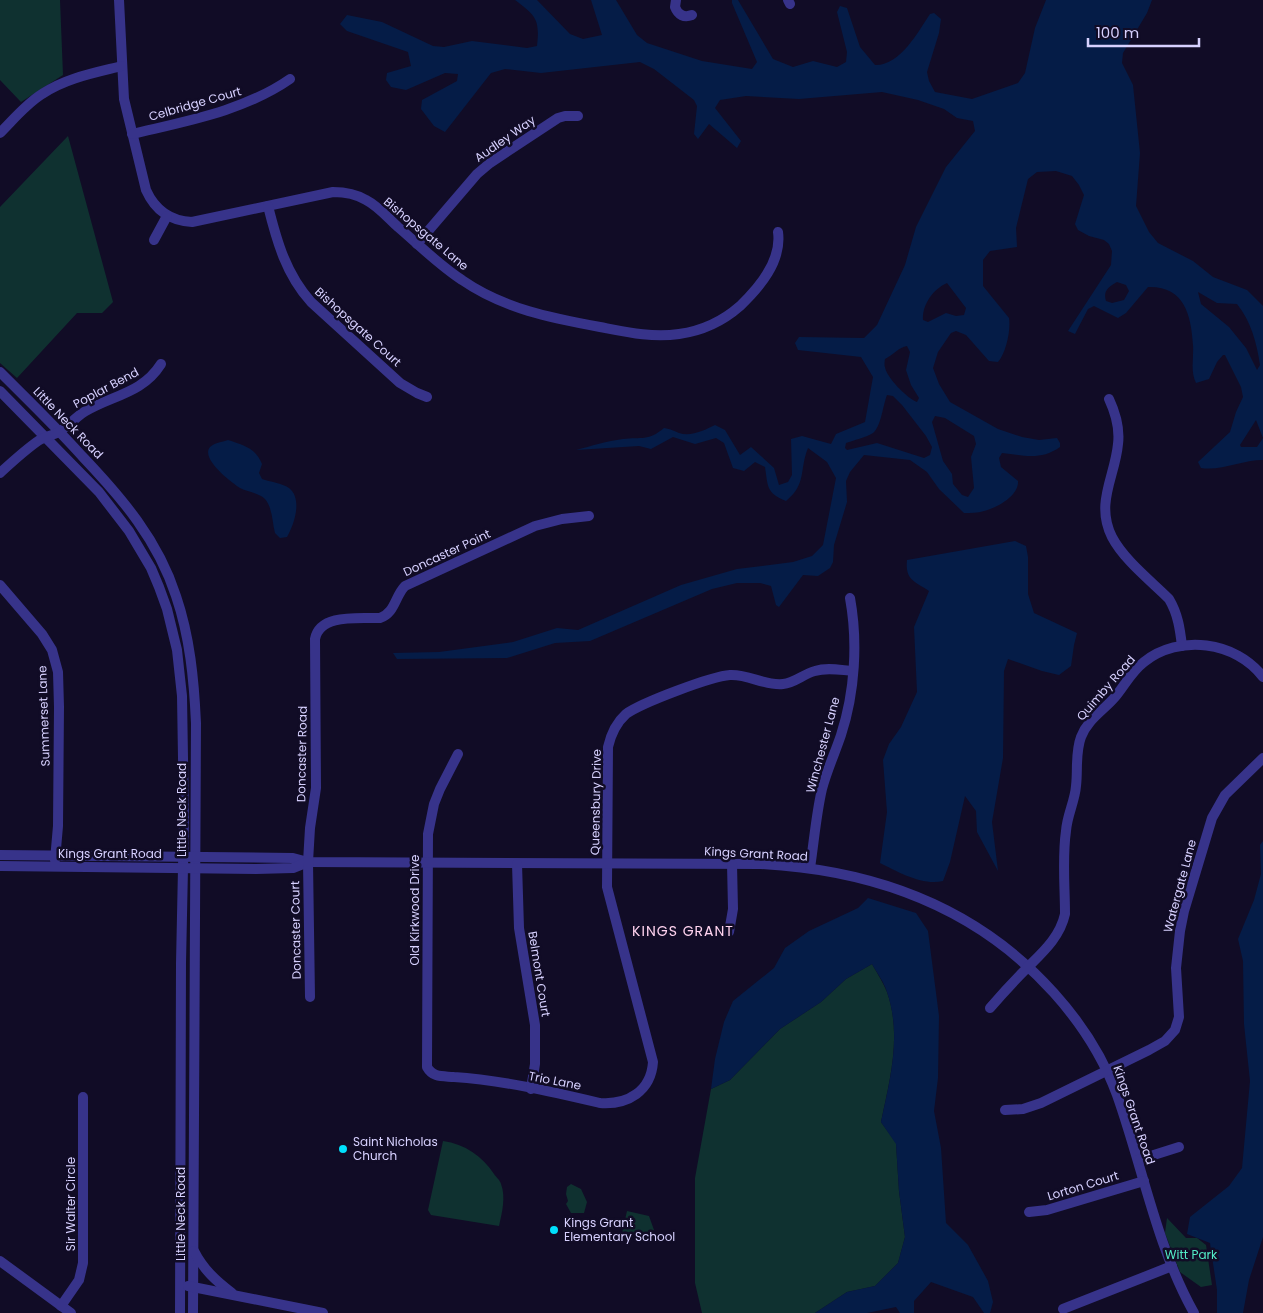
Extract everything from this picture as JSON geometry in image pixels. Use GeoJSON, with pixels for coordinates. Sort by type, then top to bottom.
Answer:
{"type":"FeatureCollection","features":[{"type":"Feature","properties":{"kind":"street"},"geometry":{"type":"LineString","coordinates":[[119,0],[124,98],[146,190],[155,206],[167,216],[154,240]]}},
{"type":"Feature","properties":{"kind":"street"},"geometry":{"type":"LineString","coordinates":[[676,0],[674,7],[679,15],[683,17],[692,15]]}},
{"type":"Feature","properties":{"kind":"street"},"geometry":{"type":"LineString","coordinates":[[0,133],[29,104],[54,86],[77,77],[122,66]]}},
{"type":"Feature","properties":{"kind":"street","name":"Celbridge Court"},"geometry":{"type":"LineString","coordinates":[[132,134],[240,105],[268,93],[290,79]]}},
{"type":"Feature","properties":{"kind":"street","name":"Audley Way"},"geometry":{"type":"LineString","coordinates":[[417,244],[477,174],[490,163],[558,118],[578,116]]}},
{"type":"Feature","properties":{"kind":"street","name":"Bishopsgate Lane"},"geometry":{"type":"LineString","coordinates":[[167,216],[176,220],[192,222],[334,192],[354,195],[375,206],[460,279],[486,296],[507,305],[547,317],[654,336],[681,334],[695,330],[722,319],[736,309],[757,289],[768,273],[779,251],[778,232]]}},
{"type":"Feature","properties":{"kind":"street","name":"Bishopsgate Court"},"geometry":{"type":"LineString","coordinates":[[268,206],[284,263],[301,291],[400,383],[427,397]]}},
{"type":"Feature","properties":{"kind":"street","name":"Poplar Bend"},"geometry":{"type":"LineString","coordinates":[[0,473],[45,437],[60,431],[91,408],[142,385],[161,364]]}},
{"type":"Feature","properties":{"kind":"street","name":"Little Neck Road"},"geometry":{"type":"LineString","coordinates":[[0,372],[60,431],[114,489],[138,520],[163,562],[176,596],[190,650],[195,695],[193,1313]]}},
{"type":"Feature","properties":{"kind":"street","name":"Little Neck Road"},"geometry":{"type":"LineString","coordinates":[[0,391],[99,492],[130,531],[151,568],[167,609],[177,650],[182,696],[184,820],[182,856],[180,1313]]}},
{"type":"Feature","properties":{"kind":"street"},"geometry":{"type":"LineString","coordinates":[[1110,399],[1119,433],[1116,456],[1105,498],[1108,525],[1115,543],[1122,552],[1169,599],[1179,622],[1182,646]]}},
{"type":"Feature","properties":{"kind":"street","name":"Doncaster Point"},"geometry":{"type":"LineString","coordinates":[[316,676],[315,639],[319,628],[323,624],[334,620],[380,618],[386,616],[392,610],[400,591],[405,586],[535,526],[562,519],[589,516]]}},
{"type":"Feature","properties":{"kind":"street","name":"Summerset Lane"},"geometry":{"type":"LineString","coordinates":[[0,584],[42,634],[52,650],[58,672],[58,826],[55,866]]}},
{"type":"Feature","properties":{"kind":"street","name":"Winchester Lane"},"geometry":{"type":"LineString","coordinates":[[810,868],[822,790],[841,734],[853,671],[854,620],[850,598]]}},
{"type":"Feature","properties":{"kind":"street","name":"Quimby Road"},"geometry":{"type":"LineString","coordinates":[[990,1008],[1051,943],[1060,931],[1063,923],[1065,914],[1066,829],[1076,787],[1078,748],[1086,729],[1097,714],[1115,697],[1129,676],[1143,663],[1161,651],[1182,646],[1204,646],[1228,650],[1249,663],[1263,677]]}},
{"type":"Feature","properties":{"kind":"street","name":"Queensbury Drive"},"geometry":{"type":"LineString","coordinates":[[653,1062],[641,1010],[607,887],[608,747],[615,728],[627,714],[637,708],[680,690],[721,676],[737,675],[764,682],[784,684],[815,671],[827,669],[853,671]]}},
{"type":"Feature","properties":{"kind":"street","name":"Doncaster Road"},"geometry":{"type":"LineString","coordinates":[[308,862],[310,828],[316,788],[316,676]]}},
{"type":"Feature","properties":{"kind":"street","name":"Old Kirkwood Drive"},"geometry":{"type":"LineString","coordinates":[[429,1071],[427,1067],[426,1000],[428,834],[434,804],[442,783],[456,761],[458,754]]}},
{"type":"Feature","properties":{"kind":"street","name":"Watergate Lane"},"geometry":{"type":"LineString","coordinates":[[1004,1110],[1024,1109],[1035,1106],[1165,1041],[1174,1030],[1179,1017],[1176,968],[1180,931],[1184,911],[1212,818],[1225,795],[1263,758]]}},
{"type":"Feature","properties":{"kind":"street","name":"Kings Grant Road"},"geometry":{"type":"LineString","coordinates":[[0,855],[293,858],[308,862],[428,864],[778,865],[845,874],[896,888],[931,902],[975,925],[999,942],[1029,966],[1082,1027],[1107,1071],[1117,1096],[1172,1266],[1194,1313]]}},
{"type":"Feature","properties":{"kind":"street","name":"Kings Grant Road"},"geometry":{"type":"LineString","coordinates":[[0,866],[293,868],[308,862]]}},
{"type":"Feature","properties":{"kind":"street","name":"Doncaster Court"},"geometry":{"type":"LineString","coordinates":[[308,862],[310,997]]}},
{"type":"Feature","properties":{"kind":"street","name":"Belmont Court"},"geometry":{"type":"LineString","coordinates":[[518,864],[519,928],[535,1025],[536,1064],[531,1089]]}},
{"type":"Feature","properties":{"kind":"street"},"geometry":{"type":"LineString","coordinates":[[729,932],[733,909],[732,864]]}},
{"type":"Feature","properties":{"kind":"street","name":"Trio Lane"},"geometry":{"type":"LineString","coordinates":[[429,1071],[437,1076],[474,1078],[600,1103],[618,1103],[635,1096],[642,1090],[651,1076],[653,1062]]}},
{"type":"Feature","properties":{"kind":"street","name":"Sir Walter Circle"},"geometry":{"type":"LineString","coordinates":[[62,1306],[79,1280],[83,1263],[83,1097]]}},
{"type":"Feature","properties":{"kind":"street"},"geometry":{"type":"LineString","coordinates":[[1138,1160],[1180,1147]]}},
{"type":"Feature","properties":{"kind":"street","name":"Lorton Court"},"geometry":{"type":"LineString","coordinates":[[1029,1212],[1047,1210],[1144,1181]]}},
{"type":"Feature","properties":{"kind":"street"},"geometry":{"type":"LineString","coordinates":[[193,1250],[207,1272],[235,1296]]}},
{"type":"Feature","properties":{"kind":"street"},"geometry":{"type":"LineString","coordinates":[[0,1260],[71,1313]]}},
{"type":"Feature","properties":{"kind":"street"},"geometry":{"type":"LineString","coordinates":[[1063,1309],[1172,1266]]}},
{"type":"Feature","properties":{"kind":"street"},"geometry":{"type":"LineString","coordinates":[[180,1285],[323,1313]]}},
{"type":"Feature","properties":{"kind":"green space"},"geometry":{"type":"Polygon","coordinates":[[[0,0],[60,0],[63,75],[21,102],[0,80],[0,0]]]}},
{"type":"Feature","properties":{"kind":"green space"},"geometry":{"type":"Polygon","coordinates":[[[68,136],[113,302],[102,313],[77,313],[17,378],[0,363],[0,207],[68,136]]]}},
{"type":"Feature","properties":{"kind":"green space"},"geometry":{"type":"Polygon","coordinates":[[[872,964],[887,992],[894,1024],[891,1073],[881,1122],[896,1143],[899,1191],[905,1237],[898,1263],[875,1286],[847,1292],[815,1313],[702,1313],[695,1283],[695,1178],[711,1089],[730,1080],[780,1029],[821,1002],[846,979],[872,964]]]}},
{"type":"Feature","properties":{"kind":"green space"},"geometry":{"type":"Polygon","coordinates":[[[443,1141],[466,1148],[478,1156],[500,1181],[503,1200],[499,1226],[431,1215],[428,1210],[443,1141]]]}},
{"type":"Feature","properties":{"kind":"green space"},"geometry":{"type":"Polygon","coordinates":[[[571,1184],[581,1189],[587,1202],[584,1213],[571,1213],[566,1204],[568,1201],[567,1187],[571,1184]]]}},
{"type":"Feature","properties":{"kind":"green space"},"geometry":{"type":"Polygon","coordinates":[[[627,1211],[649,1216],[654,1230],[644,1235],[622,1233],[627,1211]]]}},
{"type":"Feature","properties":{"kind":"green space","name":"Witt Park"},"geometry":{"type":"Polygon","coordinates":[[[1167,1218],[1186,1238],[1197,1238],[1206,1245],[1212,1285],[1201,1287],[1180,1272],[1165,1233],[1167,1218]]]}},
{"type":"Feature","properties":{"kind":"water"},"geometry":{"type":"Polygon","coordinates":[[[515,0],[537,0],[570,34],[583,39],[602,35],[591,0],[616,0],[637,35],[647,43],[702,61],[752,69],[757,62],[732,0],[738,0],[773,59],[793,67],[813,61],[837,67],[846,62],[847,52],[837,12],[840,6],[847,8],[860,47],[875,65],[884,64],[900,54],[914,38],[930,14],[934,13],[941,19],[939,33],[927,72],[929,81],[935,92],[972,99],[1018,83],[1025,73],[1035,28],[1046,0],[1152,0],[1147,13],[1123,53],[1122,63],[1133,85],[1140,153],[1136,206],[1149,232],[1158,243],[1193,261],[1213,277],[1247,290],[1263,306],[1263,438],[1263,460],[1217,468],[1201,468],[1198,462],[1230,432],[1243,397],[1241,387],[1225,355],[1217,362],[1209,379],[1196,383],[1193,369],[1190,323],[1183,304],[1170,291],[1148,287],[1126,313],[1118,318],[1094,306],[1088,309],[1075,334],[1068,331],[1111,265],[1112,251],[1109,244],[1104,240],[1089,236],[1078,230],[1075,224],[1084,195],[1072,176],[1056,171],[1037,172],[1028,179],[1016,228],[1017,247],[990,251],[983,260],[983,286],[1009,318],[1007,341],[1001,358],[998,362],[989,361],[966,335],[956,331],[951,333],[938,352],[933,368],[939,384],[950,402],[998,429],[1022,437],[1039,440],[1057,438],[1060,443],[1060,447],[1039,456],[1002,453],[999,458],[1001,467],[1018,481],[1015,492],[1006,500],[984,511],[964,513],[939,489],[927,472],[910,460],[864,455],[850,472],[846,481],[847,502],[834,545],[833,562],[830,568],[818,576],[803,575],[779,607],[776,605],[771,586],[760,583],[737,583],[712,589],[590,641],[555,643],[507,658],[397,659],[393,653],[439,652],[513,642],[557,628],[578,630],[681,585],[737,569],[793,562],[812,556],[823,545],[836,478],[827,462],[808,448],[800,483],[793,495],[786,501],[771,492],[765,467],[755,462],[744,471],[733,468],[724,443],[716,438],[695,444],[673,437],[651,449],[639,446],[576,450],[617,440],[649,437],[664,428],[688,434],[715,425],[725,430],[740,455],[751,447],[774,468],[779,485],[788,482],[792,475],[791,439],[802,436],[831,444],[836,434],[865,422],[873,377],[861,357],[798,350],[795,343],[799,337],[864,338],[877,325],[905,265],[916,227],[946,167],[975,131],[973,121],[957,118],[944,109],[918,100],[882,92],[799,99],[746,96],[720,100],[715,108],[741,141],[737,148],[709,124],[698,139],[694,134],[697,106],[694,100],[654,69],[640,62],[541,73],[505,69],[491,73],[445,132],[434,126],[421,109],[422,100],[457,81],[458,74],[445,73],[406,90],[391,87],[386,80],[387,73],[411,66],[408,52],[347,31],[340,24],[347,15],[382,22],[433,46],[444,47],[472,41],[527,48],[537,46],[537,24],[532,14],[515,0]],[[1117,282],[1109,288],[1105,295],[1106,301],[1112,303],[1124,300],[1129,291],[1126,285],[1117,282]],[[947,283],[937,289],[926,303],[923,320],[928,322],[946,313],[956,316],[964,315],[966,308],[947,283]],[[1198,292],[1201,304],[1229,327],[1246,348],[1257,370],[1260,365],[1255,341],[1250,325],[1237,304],[1217,303],[1198,292]],[[907,346],[885,359],[886,371],[908,397],[917,402],[919,398],[911,385],[906,370],[910,352],[907,346]],[[887,395],[880,421],[873,433],[846,443],[845,448],[847,450],[877,443],[924,458],[930,455],[932,447],[926,436],[893,396],[887,395]],[[935,416],[932,422],[943,461],[952,474],[953,484],[962,495],[968,497],[974,488],[971,457],[976,444],[974,436],[945,418],[935,416]],[[1256,420],[1240,445],[1241,447],[1257,447],[1263,438],[1256,420]]]}},
{"type":"Feature","properties":{"kind":"water"},"geometry":{"type":"Polygon","coordinates":[[[228,440],[248,448],[256,454],[262,464],[259,473],[262,479],[286,486],[293,493],[296,499],[296,512],[287,537],[280,538],[275,533],[271,511],[265,499],[240,488],[224,476],[209,458],[208,452],[210,447],[228,440]]]}},
{"type":"Feature","properties":{"kind":"water"},"geometry":{"type":"Polygon","coordinates":[[[1015,541],[1026,546],[1028,557],[1028,594],[1034,613],[1077,633],[1071,666],[1059,675],[1008,659],[1004,671],[1003,758],[992,822],[998,871],[977,832],[976,811],[965,796],[950,862],[943,881],[927,882],[919,880],[880,863],[887,812],[883,760],[889,744],[901,727],[917,692],[914,627],[929,591],[909,576],[907,560],[1015,541]]]}},
{"type":"Feature","properties":{"kind":"water"},"geometry":{"type":"Polygon","coordinates":[[[1263,841],[1263,1237],[1249,1280],[1243,1313],[1217,1313],[1217,1290],[1210,1243],[1187,1234],[1190,1217],[1229,1186],[1242,1168],[1250,1081],[1244,1024],[1243,961],[1238,939],[1254,900],[1261,874],[1260,845],[1263,841]]]}},
{"type":"Feature","properties":{"kind":"water"},"geometry":{"type":"Polygon","coordinates":[[[868,898],[916,913],[928,931],[939,1016],[938,1078],[934,1111],[941,1148],[946,1223],[968,1245],[988,1281],[993,1302],[990,1313],[984,1313],[973,1297],[931,1282],[914,1301],[914,1313],[900,1313],[896,1307],[867,1313],[815,1313],[847,1292],[875,1286],[898,1263],[905,1237],[899,1191],[896,1144],[881,1122],[891,1074],[894,1025],[886,988],[872,964],[846,979],[821,1002],[780,1029],[730,1080],[711,1089],[715,1059],[724,1022],[733,1001],[774,968],[785,948],[809,931],[858,908],[868,898]]]}},
{"type":"Feature","properties":{"kind":"place","name":"Saint Nicholas Church"},"geometry":{"type":"Point","coordinates":[343,1149]}},
{"type":"Feature","properties":{"kind":"place","name":"Kings Grant Elementary School"},"geometry":{"type":"Point","coordinates":[554,1230]}},
{"type":"Feature","properties":{"kind":"district","name":"KINGS GRANT"},"geometry":{"type":"Point","coordinates":[683,931]}}]}
